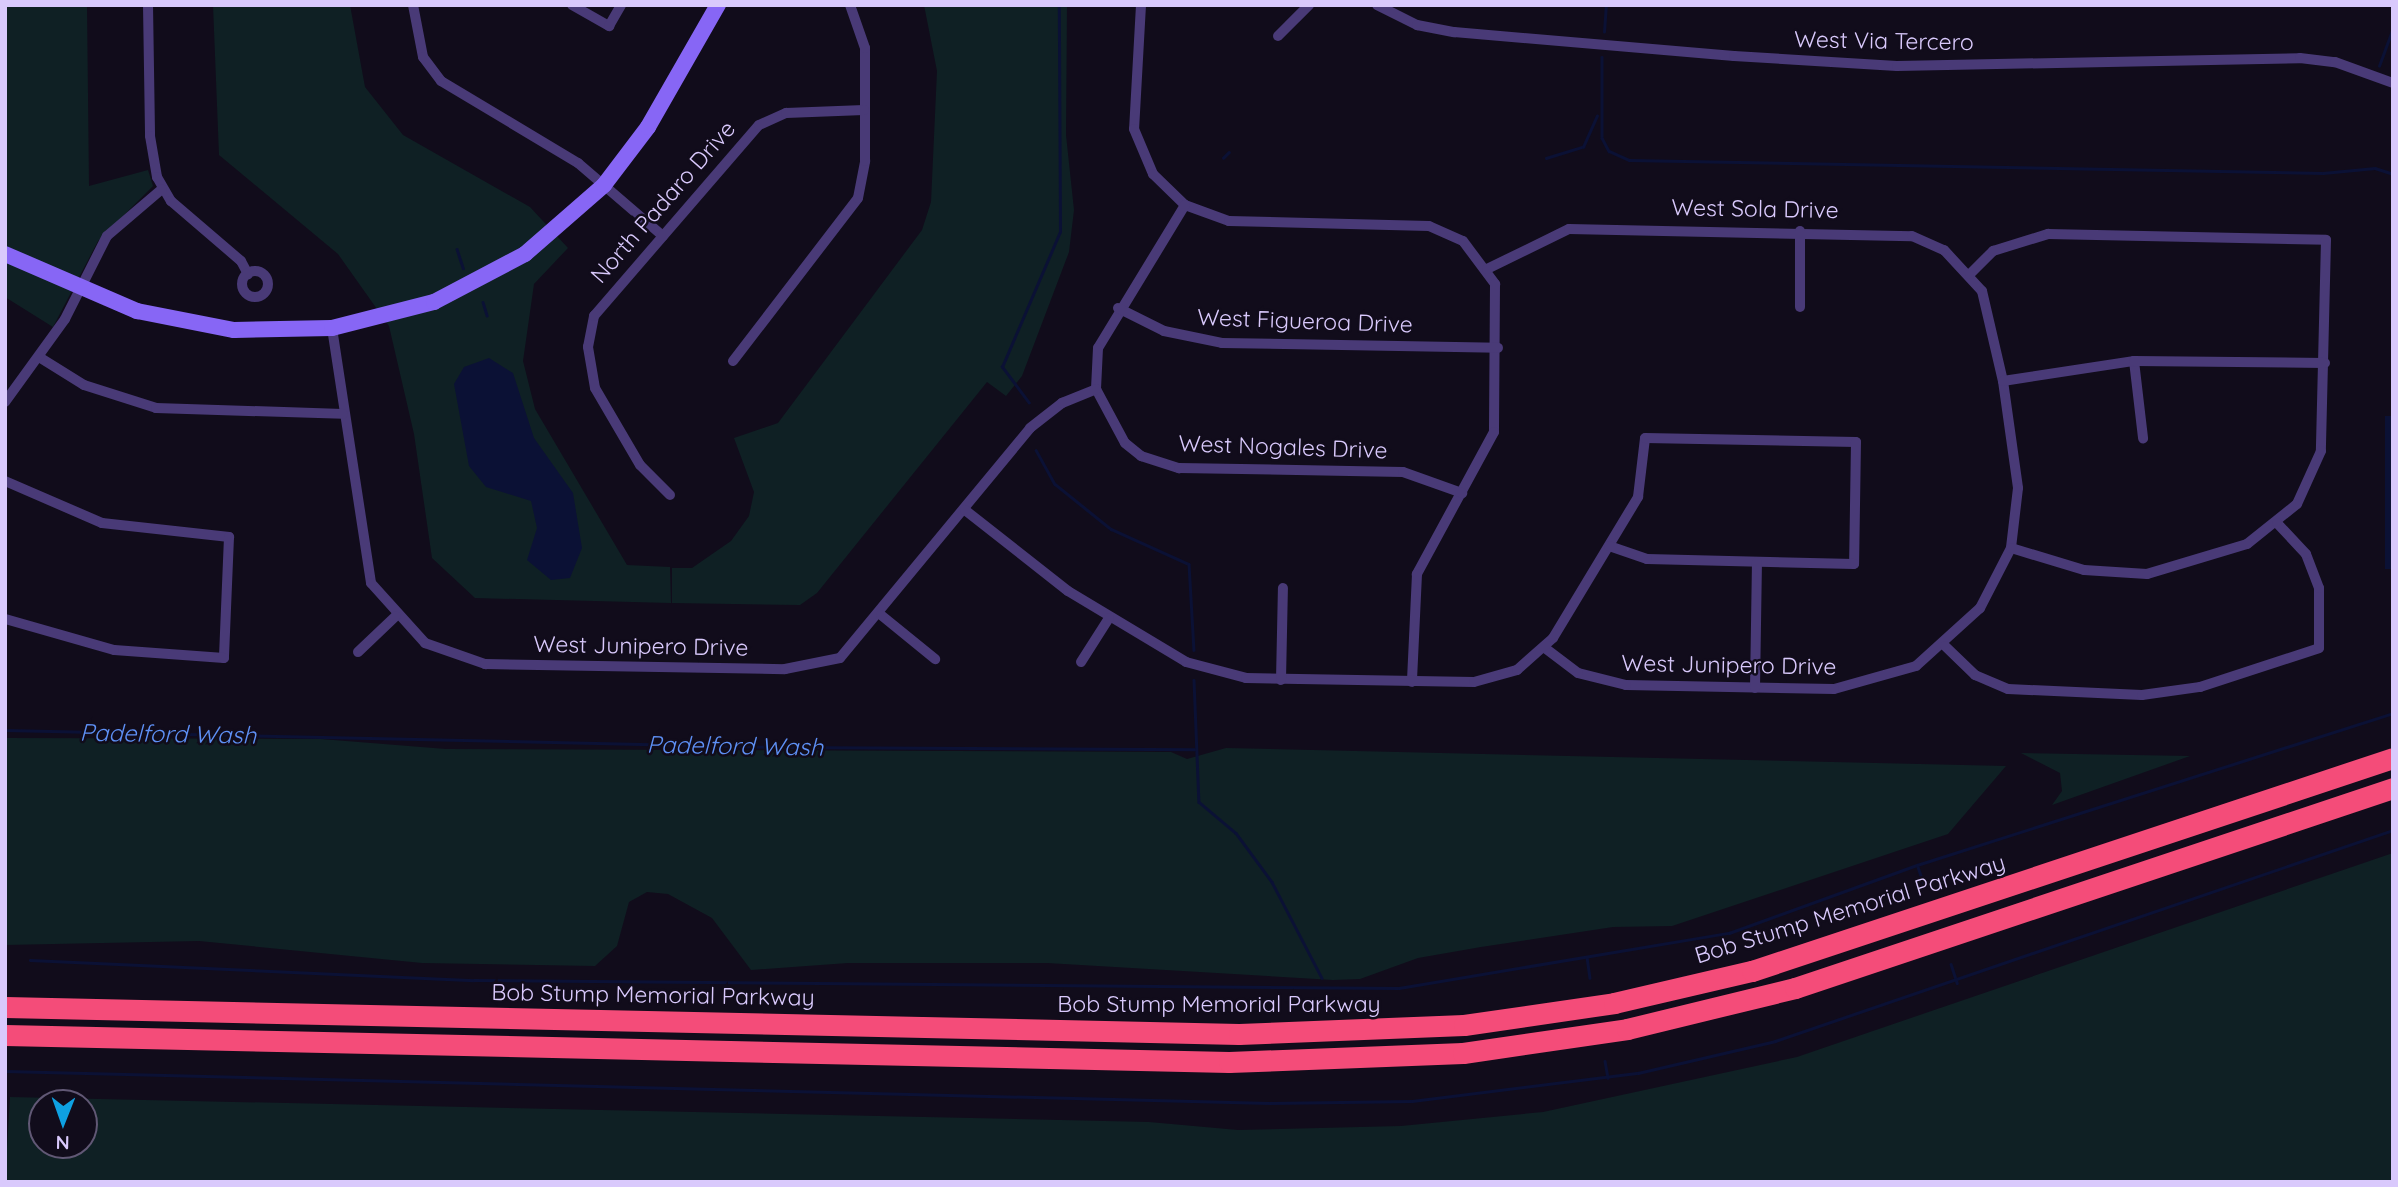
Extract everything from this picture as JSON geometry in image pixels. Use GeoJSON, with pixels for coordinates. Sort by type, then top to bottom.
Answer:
{"type":"FeatureCollection","features":[{"type":"Feature","properties":{"kind":"highway","name":"Bob Stump Memorial Parkway"},"geometry":{"type":"LineString","coordinates":[[5,1007],[1273,1034],[1476,1024],[1602,1005],[1752,971],[2393,758]]}},
{"type":"Feature","properties":{"kind":"highway"},"geometry":{"type":"LineString","coordinates":[[5,1035],[1229,1062],[1464,1053],[1637,1027],[1795,988],[2393,788]]}},
{"type":"Feature","properties":{"kind":"highway"},"geometry":{"type":"LineString","coordinates":[[5,999],[159,1010]]}},
{"type":"Feature","properties":{"kind":"highway"},"geometry":{"type":"LineString","coordinates":[[5,1041],[159,1038]]}},
{"type":"Feature","properties":{"kind":"street"},"geometry":{"type":"LineString","coordinates":[[148,5],[150,152],[162,189],[248,274]]}},
{"type":"Feature","properties":{"kind":"street"},"geometry":{"type":"LineString","coordinates":[[412,5],[417,37],[441,81],[604,185],[663,236]]}},
{"type":"Feature","properties":{"kind":"street"},"geometry":{"type":"LineString","coordinates":[[572,5],[609,26],[621,5]]}},
{"type":"Feature","properties":{"kind":"street"},"geometry":{"type":"LineString","coordinates":[[5,254],[80,290],[201,327],[332,328],[434,302],[483,279],[544,241],[604,185],[648,127],[718,5]]}},
{"type":"Feature","properties":{"kind":"street"},"geometry":{"type":"LineString","coordinates":[[733,361],[852,210],[864,175],[865,48],[850,5]]}},
{"type":"Feature","properties":{"kind":"street"},"geometry":{"type":"LineString","coordinates":[[1141,5],[1134,129],[1153,174],[1185,205],[1229,221],[1429,226],[1456,236],[1487,268],[1499,304],[1494,432],[1417,575],[1412,682]]}},
{"type":"Feature","properties":{"kind":"street"},"geometry":{"type":"LineString","coordinates":[[1278,36],[1309,5]]}},
{"type":"Feature","properties":{"kind":"street","name":"West Via Tercero"},"geometry":{"type":"LineString","coordinates":[[1377,5],[1417,25],[1454,32],[1613,46],[1897,66],[2300,58],[2336,62],[2393,83]]}},
{"type":"Feature","properties":{"kind":"street","name":"North Padaro Drive"},"geometry":{"type":"LineString","coordinates":[[670,495],[639,465],[595,388],[590,329],[605,299],[759,125],[786,113],[864,110]]}},
{"type":"Feature","properties":{"kind":"street"},"geometry":{"type":"LineString","coordinates":[[5,402],[39,357],[80,290],[107,236],[162,189]]}},
{"type":"Feature","properties":{"kind":"street"},"geometry":{"type":"LineString","coordinates":[[1096,389],[1098,348],[1118,308],[1185,205]]}},
{"type":"Feature","properties":{"kind":"street","name":"West Sola Drive"},"geometry":{"type":"LineString","coordinates":[[1487,268],[1569,229],[1800,231],[1912,236],[1944,250],[1970,274],[1992,316],[2018,488],[2011,548]]}},
{"type":"Feature","properties":{"kind":"street"},"geometry":{"type":"LineString","coordinates":[[1800,231],[1800,307]]}},
{"type":"Feature","properties":{"kind":"street"},"geometry":{"type":"LineString","coordinates":[[1970,274],[1993,251],[2048,234],[2326,240],[2321,451],[2297,504],[2277,523],[2234,550],[2147,574],[2084,570],[2011,548]]}},
{"type":"Feature","properties":{"kind":"street","name":"West Figueroa Drive"},"geometry":{"type":"LineString","coordinates":[[1118,308],[1164,331],[1222,343],[1498,348]]}},
{"type":"Feature","properties":{"kind":"street","name":"West Junipero Drive"},"geometry":{"type":"LineString","coordinates":[[332,328],[364,561],[371,583],[396,616],[425,643],[485,664],[785,669],[840,658],[881,615],[1042,417],[1096,389]]}},
{"type":"Feature","properties":{"kind":"street"},"geometry":{"type":"LineString","coordinates":[[39,357],[93,389],[156,408],[343,414]]}},
{"type":"Feature","properties":{"kind":"street"},"geometry":{"type":"LineString","coordinates":[[2003,381],[2134,361],[2325,363]]}},
{"type":"Feature","properties":{"kind":"street"},"geometry":{"type":"LineString","coordinates":[[2134,361],[2143,438]]}},
{"type":"Feature","properties":{"kind":"street","name":"West Nogales Drive"},"geometry":{"type":"LineString","coordinates":[[1096,389],[1125,443],[1159,463],[1403,472],[1462,493]]}},
{"type":"Feature","properties":{"kind":"street"},"geometry":{"type":"LineString","coordinates":[[965,510],[1109,618],[1186,663],[1246,678],[1281,680],[1486,680],[1517,670],[1545,648],[1638,496],[1645,438],[1856,442],[1854,564],[1647,559],[1609,546]]}},
{"type":"Feature","properties":{"kind":"street"},"geometry":{"type":"LineString","coordinates":[[5,481],[102,523],[229,537],[224,659],[114,650],[5,619]]}},
{"type":"Feature","properties":{"kind":"street"},"geometry":{"type":"LineString","coordinates":[[1945,646],[1975,675],[2008,690],[2143,695],[2200,687],[2319,648],[2317,580],[2306,554],[2277,523]]}},
{"type":"Feature","properties":{"kind":"street","name":"West Junipero Drive"},"geometry":{"type":"LineString","coordinates":[[1545,648],[1578,673],[1614,684],[1755,688],[1861,686],[1905,671],[1945,646],[1980,608],[2011,548]]}},
{"type":"Feature","properties":{"kind":"street"},"geometry":{"type":"LineString","coordinates":[[1755,688],[1758,562]]}},
{"type":"Feature","properties":{"kind":"street"},"geometry":{"type":"LineString","coordinates":[[1281,680],[1283,589]]}},
{"type":"Feature","properties":{"kind":"street"},"geometry":{"type":"LineString","coordinates":[[881,615],[935,659]]}},
{"type":"Feature","properties":{"kind":"street"},"geometry":{"type":"LineString","coordinates":[[358,652],[396,616]]}},
{"type":"Feature","properties":{"kind":"street"},"geometry":{"type":"LineString","coordinates":[[1081,662],[1109,618]]}},
{"type":"Feature","properties":{"kind":"shaded area"},"geometry":{"type":"Polygon","coordinates":[[[5,5],[87,5],[89,186],[148,170],[153,186],[98,241],[53,327],[5,297],[5,5]]]}},
{"type":"Feature","properties":{"kind":"shaded area"},"geometry":{"type":"Polygon","coordinates":[[[213,5],[350,5],[365,87],[403,135],[530,207],[568,248],[534,284],[523,361],[535,409],[627,565],[670,567],[671,603],[475,598],[432,558],[414,434],[389,326],[338,254],[219,155],[213,5]]]}},
{"type":"Feature","properties":{"kind":"shaded area"},"geometry":{"type":"Polygon","coordinates":[[[924,5],[1067,5],[1066,135],[1074,210],[1069,252],[1022,376],[1006,396],[987,382],[817,593],[800,605],[672,603],[672,568],[692,568],[731,541],[749,516],[754,492],[734,438],[778,423],[922,230],[931,202],[937,71],[924,5]]]}},
{"type":"Feature","properties":{"kind":"shaded area"},"geometry":{"type":"Polygon","coordinates":[[[489,358],[513,373],[534,438],[573,493],[582,548],[570,578],[551,580],[527,560],[537,528],[531,501],[486,487],[469,466],[454,384],[464,367],[489,358]]]}},
{"type":"Feature","properties":{"kind":"shaded area"},"geometry":{"type":"Polygon","coordinates":[[[2385,416],[2393,416],[2393,569],[2385,569],[2385,416]]]}},
{"type":"Feature","properties":{"kind":"shaded area"},"geometry":{"type":"Polygon","coordinates":[[[5,738],[321,739],[446,749],[1171,752],[1187,759],[1226,748],[2006,766],[1948,834],[1672,926],[1613,927],[1481,947],[1418,958],[1360,979],[1333,980],[1047,963],[848,963],[751,970],[712,918],[668,894],[647,892],[629,902],[617,946],[595,966],[422,963],[199,941],[5,945],[5,738]]]}},
{"type":"Feature","properties":{"kind":"shaded area"},"geometry":{"type":"Polygon","coordinates":[[[2021,753],[2190,756],[2052,805],[2062,791],[2060,773],[2021,753]]]}},
{"type":"Feature","properties":{"kind":"shaded area"},"geometry":{"type":"Polygon","coordinates":[[[2393,853],[2393,1182],[5,1182],[10,1097],[28,1097],[28,1159],[98,1159],[98,1099],[1149,1122],[1238,1130],[1401,1126],[1543,1112],[1797,1057],[2393,853]]]}},
{"type":"Feature","properties":{"kind":"waterway"},"geometry":{"type":"LineString","coordinates":[[1029,403],[1002,367],[1060,232],[1059,5]]}},
{"type":"Feature","properties":{"kind":"waterway"},"geometry":{"type":"LineString","coordinates":[[1604,32],[1606,5]]}},
{"type":"Feature","properties":{"kind":"waterway"},"geometry":{"type":"LineString","coordinates":[[2379,66],[2393,28]]}},
{"type":"Feature","properties":{"kind":"waterway"},"geometry":{"type":"LineString","coordinates":[[1602,57],[1602,138],[1609,151],[1629,160],[2323,173],[2375,168],[2393,174]]}},
{"type":"Feature","properties":{"kind":"waterway"},"geometry":{"type":"LineString","coordinates":[[1546,158],[1583,147],[1597,116]]}},
{"type":"Feature","properties":{"kind":"waterway"},"geometry":{"type":"LineString","coordinates":[[1223,158],[1229,152]]}},
{"type":"Feature","properties":{"kind":"waterway"},"geometry":{"type":"LineString","coordinates":[[457,249],[463,268]]}},
{"type":"Feature","properties":{"kind":"waterway"},"geometry":{"type":"LineString","coordinates":[[483,302],[487,315]]}},
{"type":"Feature","properties":{"kind":"waterway"},"geometry":{"type":"LineString","coordinates":[[2393,319],[2393,358]]}},
{"type":"Feature","properties":{"kind":"waterway"},"geometry":{"type":"LineString","coordinates":[[2393,399],[2393,407]]}},
{"type":"Feature","properties":{"kind":"waterway"},"geometry":{"type":"LineString","coordinates":[[1036,450],[1055,484],[1111,529],[1189,564],[1194,650]]}},
{"type":"Feature","properties":{"kind":"waterway","name":"Padelford Wash"},"geometry":{"type":"LineString","coordinates":[[1194,680],[1199,802],[1236,833],[1272,882],[1322,978]]}},
{"type":"Feature","properties":{"kind":"waterway"},"geometry":{"type":"LineString","coordinates":[[30,960],[474,980],[1399,988],[1729,933],[1917,865],[2393,713]]}},
{"type":"Feature","properties":{"kind":"waterway","name":"Padelford Wash"},"geometry":{"type":"LineString","coordinates":[[5,730],[778,747],[1194,749]]}},
{"type":"Feature","properties":{"kind":"waterway"},"geometry":{"type":"LineString","coordinates":[[5,1071],[1270,1103],[1412,1101],[1638,1073],[1775,1041],[2393,830]]}},
{"type":"Feature","properties":{"kind":"waterway"},"geometry":{"type":"LineString","coordinates":[[1918,867],[1925,887]]}},
{"type":"Feature","properties":{"kind":"waterway"},"geometry":{"type":"LineString","coordinates":[[1587,957],[1590,978]]}},
{"type":"Feature","properties":{"kind":"waterway"},"geometry":{"type":"LineString","coordinates":[[1951,964],[1957,983]]}},
{"type":"Feature","properties":{"kind":"waterway"},"geometry":{"type":"LineString","coordinates":[[1605,1061],[1608,1078]]}}]}
